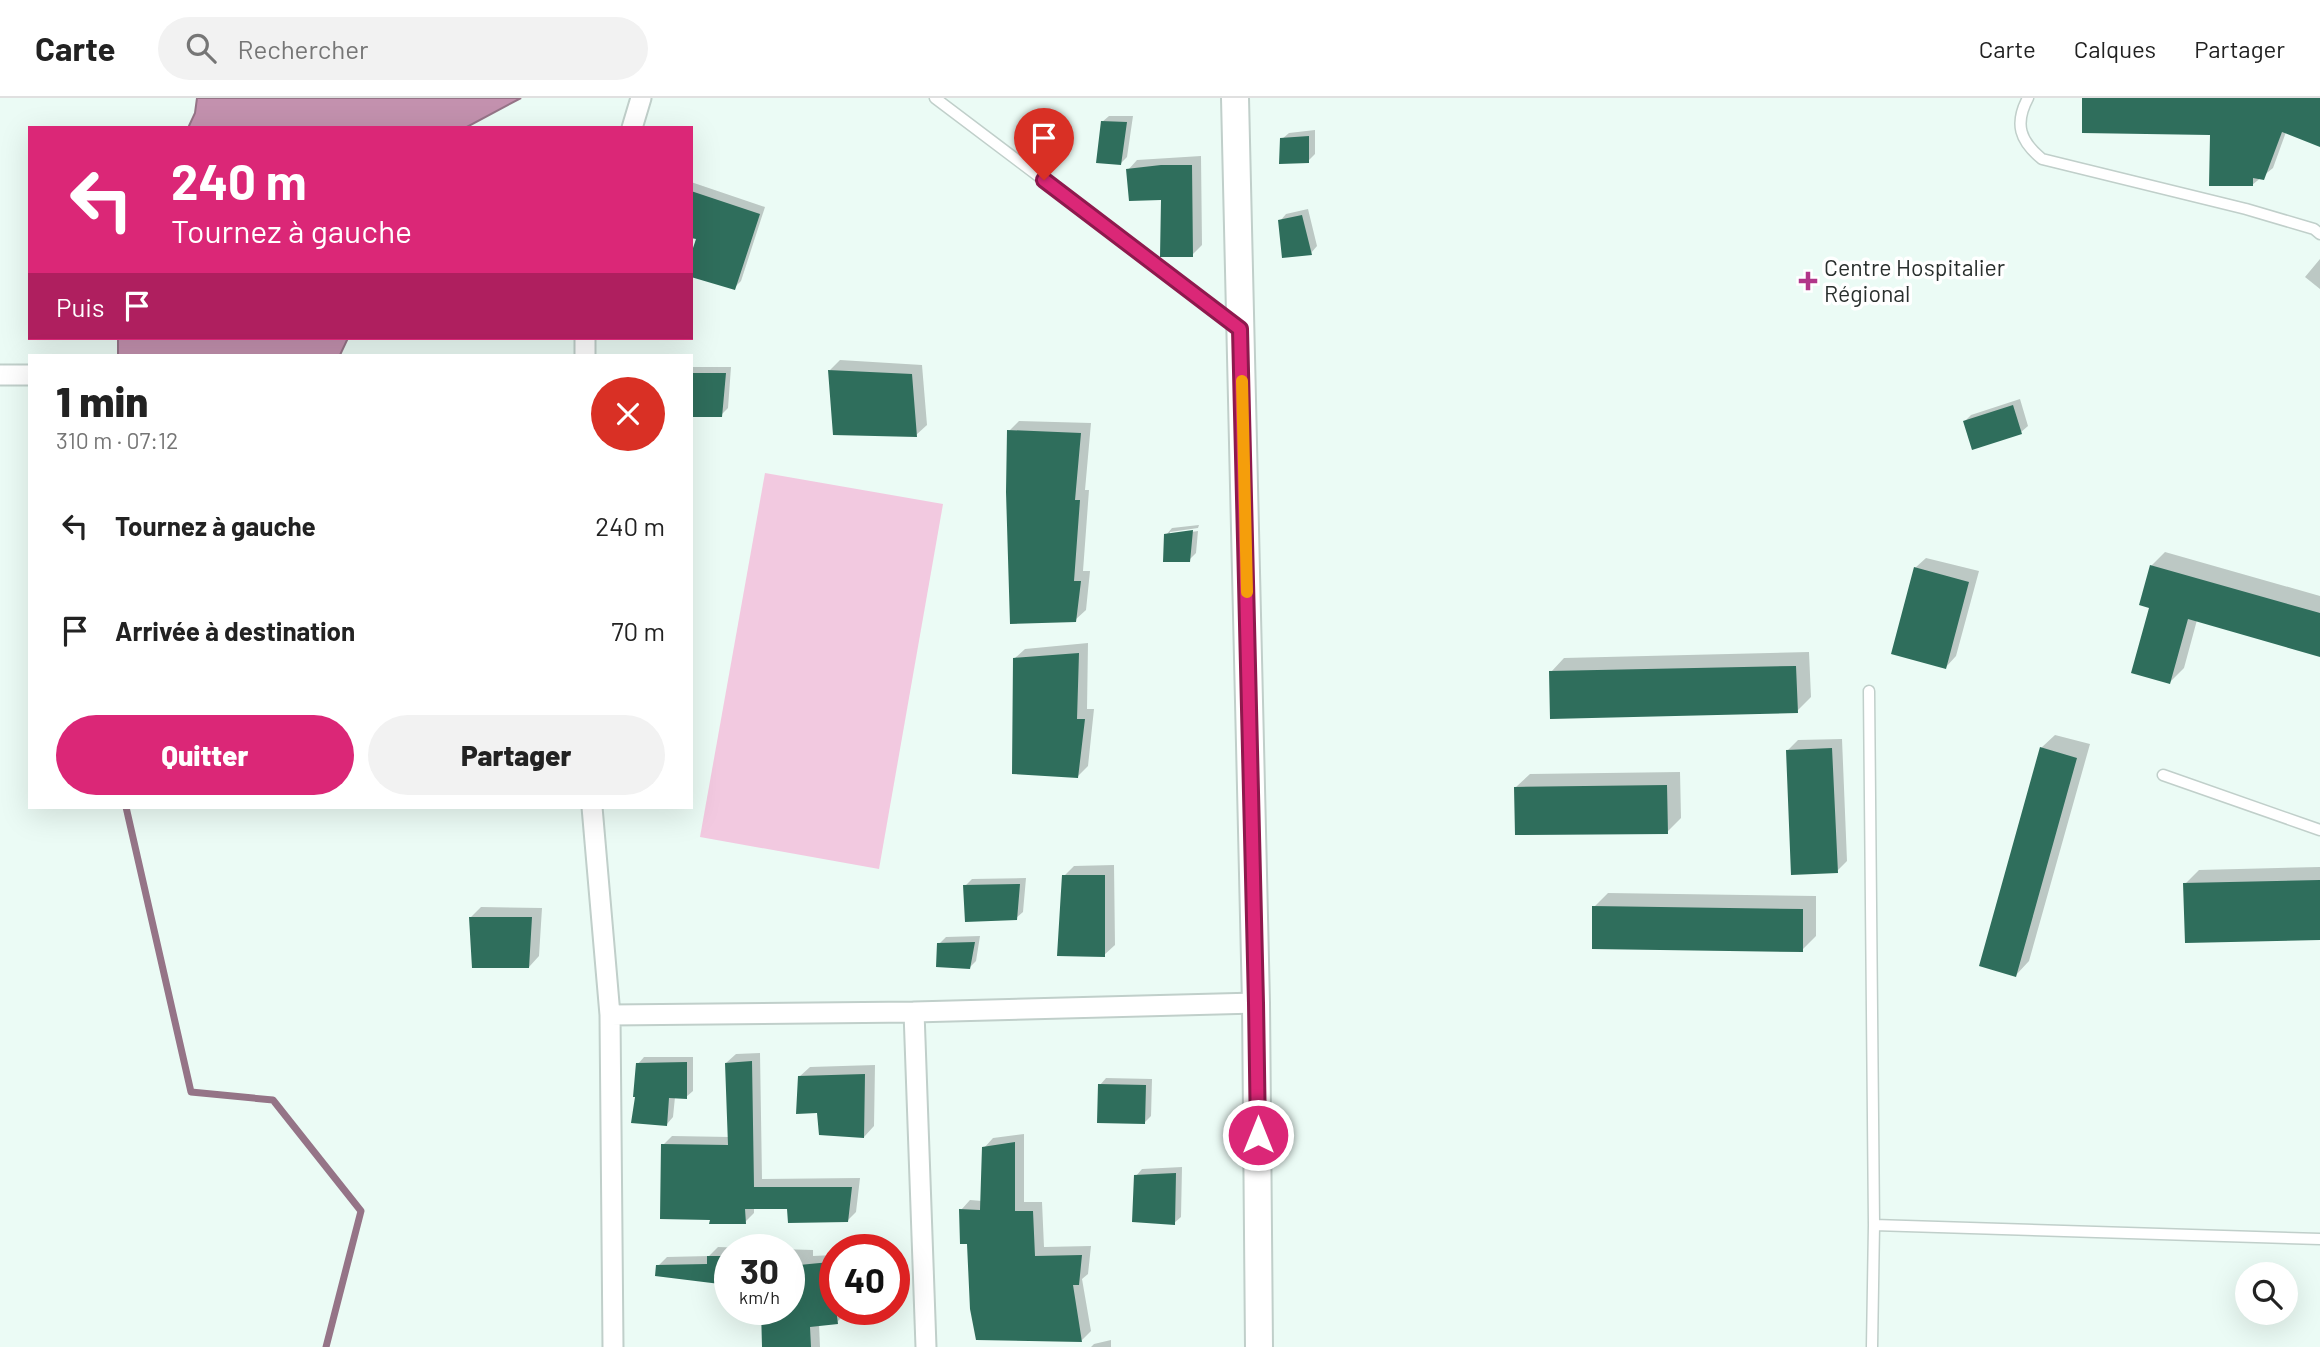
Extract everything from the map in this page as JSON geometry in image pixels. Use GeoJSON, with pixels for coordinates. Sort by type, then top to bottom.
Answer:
{"type":"FeatureCollection","features":[{"type":"Feature","properties":{"kind":"street"},"geometry":{"type":"LineString","coordinates":[[633,126],[641,98]]}},
{"type":"Feature","properties":{"kind":"street"},"geometry":{"type":"LineString","coordinates":[[1235,98],[1256,1003],[1259,1347]]}},
{"type":"Feature","properties":{"kind":"street"},"geometry":{"type":"LineString","coordinates":[[0,375],[28,375]]}},
{"type":"Feature","properties":{"kind":"street"},"geometry":{"type":"LineString","coordinates":[[592,809],[610,1015],[613,1347]]}},
{"type":"Feature","properties":{"kind":"street"},"geometry":{"type":"LineString","coordinates":[[610,1015],[914,1012],[1256,1003]]}},
{"type":"Feature","properties":{"kind":"street"},"geometry":{"type":"LineString","coordinates":[[914,1012],[926,1347]]}},
{"type":"Feature","properties":{"kind":"lane"},"geometry":{"type":"LineString","coordinates":[[935,98],[1240,329]]}},
{"type":"Feature","properties":{"kind":"lane"},"geometry":{"type":"LineString","coordinates":[[2028,98],[2020,113],[2020,130],[2029,149],[2042,159],[2246,209],[2314,229],[2320,234]]}},
{"type":"Feature","properties":{"kind":"lane"},"geometry":{"type":"LineString","coordinates":[[1869,691],[1874,1224],[1872,1347]]}},
{"type":"Feature","properties":{"kind":"lane"},"geometry":{"type":"LineString","coordinates":[[2163,775],[2320,830]]}},
{"type":"Feature","properties":{"kind":"lane"},"geometry":{"type":"LineString","coordinates":[[1874,1224],[2320,1239]]}},
{"type":"Feature","properties":{"kind":"shaded area"},"geometry":{"type":"Polygon","coordinates":[[[197,98],[521,98],[469,126],[189,126],[195,113],[197,98]]]}},
{"type":"Feature","properties":{"kind":"shaded area"},"geometry":{"type":"Polygon","coordinates":[[[118,340],[347,340],[340,354],[118,354],[118,340]]]}},
{"type":"Feature","properties":{"kind":"shaded area"},"geometry":{"type":"Polygon","coordinates":[[[765,473],[943,504],[879,869],[700,837],[765,473]]]}},
{"type":"Feature","properties":{"kind":"building"},"geometry":{"type":"Polygon","coordinates":[[[2082,98],[2320,98],[2320,147],[2282,132],[2264,180],[2253,178],[2253,186],[2209,186],[2210,135],[2082,133],[2082,98]]]}},
{"type":"Feature","properties":{"kind":"building"},"geometry":{"type":"Polygon","coordinates":[[[1101,121],[1127,122],[1121,165],[1096,163],[1101,121]]]}},
{"type":"Feature","properties":{"kind":"building"},"geometry":{"type":"Polygon","coordinates":[[[1309,136],[1309,163],[1279,164],[1280,138],[1309,136]]]}},
{"type":"Feature","properties":{"kind":"building"},"geometry":{"type":"Polygon","coordinates":[[[1192,165],[1193,257],[1160,257],[1161,200],[1129,201],[1126,169],[1192,165]]]}},
{"type":"Feature","properties":{"kind":"building"},"geometry":{"type":"Polygon","coordinates":[[[693,192],[760,214],[735,290],[693,278],[693,248],[696,239],[693,238],[693,192]]]}},
{"type":"Feature","properties":{"kind":"building"},"geometry":{"type":"Polygon","coordinates":[[[1302,215],[1312,255],[1282,258],[1278,220],[1302,215]]]}},
{"type":"Feature","properties":{"kind":"building"},"geometry":{"type":"Polygon","coordinates":[[[828,370],[912,374],[917,437],[833,435],[828,370]]]}},
{"type":"Feature","properties":{"kind":"building"},"geometry":{"type":"Polygon","coordinates":[[[693,373],[726,373],[722,417],[693,417],[693,373]]]}},
{"type":"Feature","properties":{"kind":"building"},"geometry":{"type":"Polygon","coordinates":[[[2013,405],[2022,434],[1972,450],[1963,421],[2013,405]]]}},
{"type":"Feature","properties":{"kind":"building"},"geometry":{"type":"Polygon","coordinates":[[[1007,430],[1081,433],[1075,500],[1080,500],[1074,581],[1081,581],[1076,622],[1010,624],[1007,430]]]}},
{"type":"Feature","properties":{"kind":"building"},"geometry":{"type":"Polygon","coordinates":[[[1193,530],[1190,562],[1163,562],[1164,534],[1193,530]]]}},
{"type":"Feature","properties":{"kind":"building"},"geometry":{"type":"Polygon","coordinates":[[[2150,565],[2320,613],[2320,657],[2188,619],[2170,684],[2131,673],[2149,608],[2139,605],[2150,565]]]}},
{"type":"Feature","properties":{"kind":"building"},"geometry":{"type":"Polygon","coordinates":[[[1914,567],[1969,582],[1946,669],[1891,654],[1914,567]]]}},
{"type":"Feature","properties":{"kind":"building"},"geometry":{"type":"Polygon","coordinates":[[[1079,653],[1077,719],[1085,719],[1078,778],[1012,774],[1013,658],[1079,653]]]}},
{"type":"Feature","properties":{"kind":"building"},"geometry":{"type":"Polygon","coordinates":[[[1796,666],[1798,713],[1550,719],[1549,671],[1796,666]]]}},
{"type":"Feature","properties":{"kind":"building"},"geometry":{"type":"Polygon","coordinates":[[[2040,747],[2077,758],[2016,977],[1979,966],[2040,747]]]}},
{"type":"Feature","properties":{"kind":"building"},"geometry":{"type":"Polygon","coordinates":[[[1832,748],[1838,873],[1791,875],[1786,750],[1832,748]]]}},
{"type":"Feature","properties":{"kind":"building"},"geometry":{"type":"Polygon","coordinates":[[[1667,785],[1668,834],[1515,835],[1514,787],[1667,785]]]}},
{"type":"Feature","properties":{"kind":"building"},"geometry":{"type":"Polygon","coordinates":[[[1062,875],[1105,875],[1105,957],[1057,956],[1062,875]]]}},
{"type":"Feature","properties":{"kind":"building"},"geometry":{"type":"Polygon","coordinates":[[[2320,880],[2320,940],[2185,943],[2183,883],[2320,880]]]}},
{"type":"Feature","properties":{"kind":"building"},"geometry":{"type":"Polygon","coordinates":[[[1020,884],[1017,920],[965,922],[963,885],[1020,884]]]}},
{"type":"Feature","properties":{"kind":"building"},"geometry":{"type":"Polygon","coordinates":[[[1592,906],[1803,909],[1803,952],[1592,949],[1592,906]]]}},
{"type":"Feature","properties":{"kind":"building"},"geometry":{"type":"Polygon","coordinates":[[[469,917],[532,917],[529,968],[472,968],[469,917]]]}},
{"type":"Feature","properties":{"kind":"building"},"geometry":{"type":"Polygon","coordinates":[[[975,942],[970,969],[936,967],[937,943],[975,942]]]}},
{"type":"Feature","properties":{"kind":"building"},"geometry":{"type":"Polygon","coordinates":[[[752,1061],[754,1187],[852,1187],[848,1222],[788,1223],[787,1209],[745,1209],[746,1224],[709,1224],[710,1220],[660,1219],[661,1144],[728,1145],[725,1063],[752,1061]]]}},
{"type":"Feature","properties":{"kind":"building"},"geometry":{"type":"Polygon","coordinates":[[[687,1062],[687,1099],[669,1098],[667,1126],[631,1123],[636,1063],[687,1062]]]}},
{"type":"Feature","properties":{"kind":"building"},"geometry":{"type":"Polygon","coordinates":[[[865,1074],[864,1138],[819,1135],[817,1113],[796,1114],[798,1076],[865,1074]]]}},
{"type":"Feature","properties":{"kind":"building"},"geometry":{"type":"Polygon","coordinates":[[[1098,1084],[1146,1085],[1145,1124],[1097,1123],[1098,1084]]]}},
{"type":"Feature","properties":{"kind":"building"},"geometry":{"type":"Polygon","coordinates":[[[1015,1142],[1015,1211],[1033,1211],[1035,1256],[1082,1255],[1079,1285],[1073,1285],[1082,1342],[976,1340],[970,1309],[967,1244],[960,1244],[959,1209],[980,1210],[982,1147],[1015,1142]]]}},
{"type":"Feature","properties":{"kind":"building"},"geometry":{"type":"Polygon","coordinates":[[[1176,1173],[1175,1225],[1132,1222],[1134,1175],[1176,1173]]]}},
{"type":"Feature","properties":{"kind":"building"},"geometry":{"type":"Polygon","coordinates":[[[707,1256],[714,1256],[714,1283],[655,1276],[656,1265],[707,1264],[707,1256]]]}},
{"type":"Feature","properties":{"kind":"building"},"geometry":{"type":"Polygon","coordinates":[[[819,1263],[819,1325],[829,1325],[810,1327],[811,1347],[762,1347],[761,1325],[805,1325],[805,1264],[819,1263]]]}},
{"type":"Feature","properties":{"kind":"waterway"},"geometry":{"type":"LineString","coordinates":[[126,809],[191,1092],[273,1100],[361,1211],[326,1347]]}},
{"type":"Feature","properties":{"kind":"slow traffic"},"geometry":{"type":"LineString","coordinates":[[1242,381],[1247,592]]}},
{"type":"Feature","properties":{"kind":"place","name":"Centre Hospitalier Régional"},"geometry":{"type":"Point","coordinates":[1808,281]}},
{"type":"Feature","properties":{"kind":"route"},"geometry":{"type":"LineString","coordinates":[[1044,180],[1240,329],[1258,1135]]}}]}
